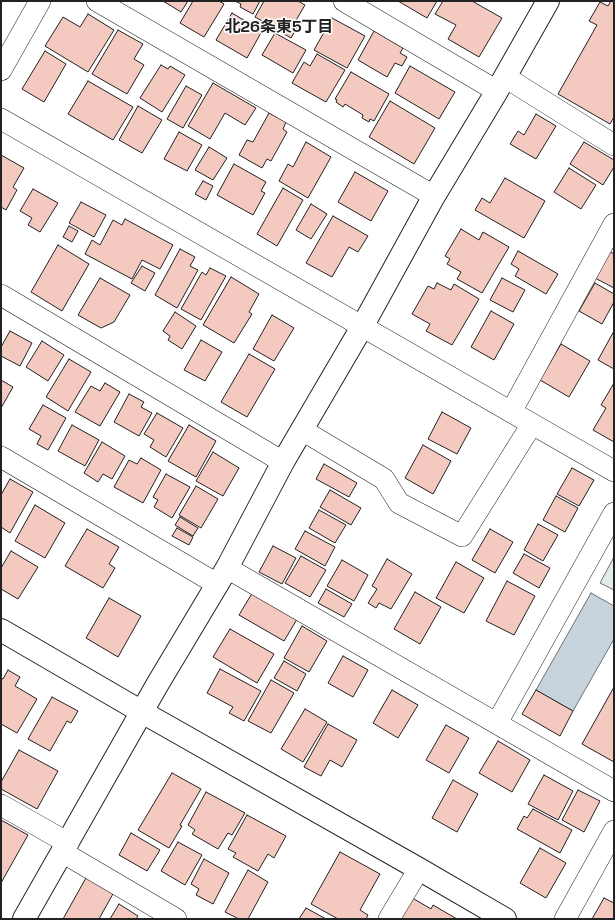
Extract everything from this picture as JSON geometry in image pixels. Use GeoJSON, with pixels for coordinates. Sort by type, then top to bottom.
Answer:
{"type":"FeatureCollection","features":[{"type":"Feature","properties":{"kind":"street"},"geometry":{"type":"LineString","coordinates":[[1,70],[40,1]]}},
{"type":"Feature","properties":{"kind":"street"},"geometry":{"type":"LineString","coordinates":[[97,1],[434,196]]}},
{"type":"Feature","properties":{"kind":"street"},"geometry":{"type":"LineString","coordinates":[[344,1],[614,145]]}},
{"type":"Feature","properties":{"kind":"street"},"geometry":{"type":"LineString","coordinates":[[24,919],[142,712],[222,576],[283,462],[362,326],[434,196],[501,84],[548,1]]}},
{"type":"Feature","properties":{"kind":"street"},"geometry":{"type":"LineString","coordinates":[[1,119],[614,471]]}},
{"type":"Feature","properties":{"kind":"street"},"geometry":{"type":"LineString","coordinates":[[511,412],[614,224]]}},
{"type":"Feature","properties":{"kind":"street"},"geometry":{"type":"LineString","coordinates":[[1,295],[283,462]]}},
{"type":"Feature","properties":{"kind":"street"},"geometry":{"type":"LineString","coordinates":[[302,430],[384,478],[400,503],[462,536],[532,424]]}},
{"type":"Feature","properties":{"kind":"street"},"geometry":{"type":"LineString","coordinates":[[1,457],[497,723],[614,791]]}},
{"type":"Feature","properties":{"kind":"street"},"geometry":{"type":"LineString","coordinates":[[497,723],[614,513]]}},
{"type":"Feature","properties":{"kind":"street"},"geometry":{"type":"LineString","coordinates":[[1,630],[504,919]]}},
{"type":"Feature","properties":{"kind":"street"},"geometry":{"type":"LineString","coordinates":[[1,805],[176,919]]}},
{"type":"Feature","properties":{"kind":"street"},"geometry":{"type":"LineString","coordinates":[[565,919],[614,832]]}},
{"type":"Feature","properties":{"kind":"street"},"geometry":{"type":"LineString","coordinates":[[389,919],[419,869]]}},
{"type":"Feature","properties":{"kind":"green space"},"geometry":{"type":"Polygon","coordinates":[[[614,557],[614,590],[600,583],[614,557]]]}},
{"type":"Feature","properties":{"kind":"shaded area"},"geometry":{"type":"Polygon","coordinates":[[[591,593],[614,606],[614,639],[573,711],[536,690],[591,593]]]}},
{"type":"Feature","properties":{"kind":"building"},"geometry":{"type":"Polygon","coordinates":[[[163,1],[188,1],[181,12],[163,1]]]}},
{"type":"Feature","properties":{"kind":"building"},"geometry":{"type":"Polygon","coordinates":[[[193,1],[219,1],[224,4],[204,37],[180,23],[193,1]]]}},
{"type":"Feature","properties":{"kind":"building"},"geometry":{"type":"Polygon","coordinates":[[[235,1],[260,1],[253,14],[240,7],[241,4],[235,1]]]}},
{"type":"Feature","properties":{"kind":"building"},"geometry":{"type":"Polygon","coordinates":[[[264,1],[298,1],[305,5],[295,22],[299,24],[291,38],[255,17],[264,1]]]}},
{"type":"Feature","properties":{"kind":"building"},"geometry":{"type":"Polygon","coordinates":[[[398,1],[437,1],[427,18],[398,1]]]}},
{"type":"Feature","properties":{"kind":"building"},"geometry":{"type":"Polygon","coordinates":[[[443,1],[472,1],[502,18],[479,57],[448,39],[456,25],[435,14],[443,1]]]}},
{"type":"Feature","properties":{"kind":"building"},"geometry":{"type":"Polygon","coordinates":[[[611,1],[614,1],[614,117],[610,124],[558,94],[597,25],[589,21],[600,2],[608,6],[611,1]]]}},
{"type":"Feature","properties":{"kind":"building"},"geometry":{"type":"Polygon","coordinates":[[[232,13],[262,31],[247,58],[216,40],[232,13]]]}},
{"type":"Feature","properties":{"kind":"building"},"geometry":{"type":"Polygon","coordinates":[[[88,14],[114,30],[88,72],[45,46],[63,17],[80,27],[88,14]]]}},
{"type":"Feature","properties":{"kind":"building"},"geometry":{"type":"Polygon","coordinates":[[[332,18],[365,36],[347,68],[314,50],[332,18]]]}},
{"type":"Feature","properties":{"kind":"building"},"geometry":{"type":"Polygon","coordinates":[[[118,30],[143,44],[134,59],[144,65],[127,94],[92,74],[118,30]]]}},
{"type":"Feature","properties":{"kind":"building"},"geometry":{"type":"Polygon","coordinates":[[[374,31],[403,48],[400,53],[407,57],[402,66],[395,63],[387,77],[358,60],[374,31]]]}},
{"type":"Feature","properties":{"kind":"building"},"geometry":{"type":"Polygon","coordinates":[[[275,33],[306,50],[293,73],[262,55],[275,33]]]}},
{"type":"Feature","properties":{"kind":"building"},"geometry":{"type":"Polygon","coordinates":[[[45,51],[66,64],[44,102],[22,89],[45,51]]]}},
{"type":"Feature","properties":{"kind":"building"},"geometry":{"type":"Polygon","coordinates":[[[317,54],[345,70],[326,102],[292,83],[304,62],[310,66],[317,54]]]}},
{"type":"Feature","properties":{"kind":"building"},"geometry":{"type":"Polygon","coordinates":[[[161,65],[168,69],[170,66],[185,75],[162,112],[140,98],[161,65]]]}},
{"type":"Feature","properties":{"kind":"building"},"geometry":{"type":"Polygon","coordinates":[[[410,66],[455,92],[439,119],[395,93],[410,66]]]}},
{"type":"Feature","properties":{"kind":"building"},"geometry":{"type":"Polygon","coordinates":[[[351,72],[389,94],[374,121],[370,119],[369,122],[362,118],[363,115],[345,104],[343,107],[336,102],[337,100],[335,99],[351,72]]]}},
{"type":"Feature","properties":{"kind":"building"},"geometry":{"type":"Polygon","coordinates":[[[88,81],[133,107],[113,140],[68,114],[88,81]]]}},
{"type":"Feature","properties":{"kind":"building"},"geometry":{"type":"Polygon","coordinates":[[[213,83],[256,108],[245,125],[225,113],[210,139],[188,126],[213,83]]]}},
{"type":"Feature","properties":{"kind":"building"},"geometry":{"type":"Polygon","coordinates":[[[186,86],[202,95],[183,128],[167,119],[186,86]]]}},
{"type":"Feature","properties":{"kind":"building"},"geometry":{"type":"Polygon","coordinates":[[[390,101],[435,128],[414,164],[369,137],[390,101]]]}},
{"type":"Feature","properties":{"kind":"building"},"geometry":{"type":"Polygon","coordinates":[[[138,106],[162,120],[142,153],[119,140],[138,106]]]}},
{"type":"Feature","properties":{"kind":"building"},"geometry":{"type":"Polygon","coordinates":[[[269,113],[286,122],[283,129],[287,132],[271,161],[267,159],[262,168],[239,155],[247,140],[253,142],[269,113]]]}},
{"type":"Feature","properties":{"kind":"building"},"geometry":{"type":"Polygon","coordinates":[[[536,114],[556,126],[536,159],[510,144],[518,131],[524,135],[536,114]]]}},
{"type":"Feature","properties":{"kind":"building"},"geometry":{"type":"Polygon","coordinates":[[[179,132],[202,145],[187,171],[164,159],[179,132]]]}},
{"type":"Feature","properties":{"kind":"building"},"geometry":{"type":"Polygon","coordinates":[[[306,142],[331,157],[308,198],[279,181],[288,164],[293,167],[306,142]]]}},
{"type":"Feature","properties":{"kind":"building"},"geometry":{"type":"Polygon","coordinates":[[[584,142],[614,160],[614,167],[603,185],[570,164],[584,142]]]}},
{"type":"Feature","properties":{"kind":"building"},"geometry":{"type":"Polygon","coordinates":[[[209,147],[227,158],[213,180],[195,170],[209,147]]]}},
{"type":"Feature","properties":{"kind":"building"},"geometry":{"type":"Polygon","coordinates":[[[1,155],[24,168],[13,187],[17,190],[6,210],[1,207],[1,155]]]}},
{"type":"Feature","properties":{"kind":"building"},"geometry":{"type":"Polygon","coordinates":[[[234,164],[266,182],[261,191],[265,193],[253,215],[217,195],[234,164]]]}},
{"type":"Feature","properties":{"kind":"building"},"geometry":{"type":"Polygon","coordinates":[[[569,168],[596,185],[581,209],[554,192],[569,168]]]}},
{"type":"Feature","properties":{"kind":"building"},"geometry":{"type":"Polygon","coordinates":[[[355,172],[388,191],[371,221],[338,202],[355,172]]]}},
{"type":"Feature","properties":{"kind":"building"},"geometry":{"type":"Polygon","coordinates":[[[505,178],[545,201],[524,238],[475,210],[482,198],[490,203],[505,178]]]}},
{"type":"Feature","properties":{"kind":"building"},"geometry":{"type":"Polygon","coordinates":[[[203,181],[213,186],[206,200],[195,194],[203,181]]]}},
{"type":"Feature","properties":{"kind":"building"},"geometry":{"type":"Polygon","coordinates":[[[283,188],[303,200],[277,246],[257,234],[283,188]]]}},
{"type":"Feature","properties":{"kind":"building"},"geometry":{"type":"Polygon","coordinates":[[[33,189],[58,203],[40,232],[28,225],[32,218],[20,211],[33,189]]]}},
{"type":"Feature","properties":{"kind":"building"},"geometry":{"type":"Polygon","coordinates":[[[81,202],[106,215],[94,237],[69,223],[81,202]]]}},
{"type":"Feature","properties":{"kind":"building"},"geometry":{"type":"Polygon","coordinates":[[[311,204],[327,214],[311,239],[296,230],[311,204]]]}},
{"type":"Feature","properties":{"kind":"building"},"geometry":{"type":"Polygon","coordinates":[[[333,216],[368,236],[358,252],[349,247],[332,277],[306,263],[333,216]]]}},
{"type":"Feature","properties":{"kind":"building"},"geometry":{"type":"Polygon","coordinates":[[[125,219],[173,245],[160,269],[142,260],[132,279],[85,254],[92,240],[100,245],[113,220],[122,225],[125,219]]]}},
{"type":"Feature","properties":{"kind":"building"},"geometry":{"type":"Polygon","coordinates":[[[69,226],[78,231],[72,242],[63,237],[69,226]]]}},
{"type":"Feature","properties":{"kind":"building"},"geometry":{"type":"Polygon","coordinates":[[[461,229],[479,240],[483,232],[509,247],[482,293],[457,279],[461,272],[447,264],[450,259],[445,256],[461,229]]]}},
{"type":"Feature","properties":{"kind":"building"},"geometry":{"type":"Polygon","coordinates":[[[58,245],[89,264],[62,311],[31,292],[58,245]]]}},
{"type":"Feature","properties":{"kind":"building"},"geometry":{"type":"Polygon","coordinates":[[[180,249],[195,257],[190,266],[198,270],[177,308],[155,295],[180,249]]]}},
{"type":"Feature","properties":{"kind":"building"},"geometry":{"type":"Polygon","coordinates":[[[518,251],[558,274],[546,294],[515,276],[519,269],[511,264],[518,251]]]}},
{"type":"Feature","properties":{"kind":"building"},"geometry":{"type":"Polygon","coordinates":[[[610,252],[614,254],[614,288],[595,278],[610,252]]]}},
{"type":"Feature","properties":{"kind":"building"},"geometry":{"type":"Polygon","coordinates":[[[142,266],[155,273],[145,291],[131,283],[142,266]]]}},
{"type":"Feature","properties":{"kind":"building"},"geometry":{"type":"Polygon","coordinates":[[[210,268],[226,276],[201,320],[181,309],[202,272],[206,275],[210,268]]]}},
{"type":"Feature","properties":{"kind":"building"},"geometry":{"type":"Polygon","coordinates":[[[231,277],[259,294],[249,312],[252,314],[234,343],[203,325],[231,277]]]}},
{"type":"Feature","properties":{"kind":"building"},"geometry":{"type":"Polygon","coordinates":[[[100,278],[130,295],[114,322],[101,328],[78,315],[100,278]]]}},
{"type":"Feature","properties":{"kind":"building"},"geometry":{"type":"Polygon","coordinates":[[[502,278],[525,290],[513,312],[490,300],[502,278]]]}},
{"type":"Feature","properties":{"kind":"building"},"geometry":{"type":"Polygon","coordinates":[[[437,283],[451,290],[454,284],[479,299],[452,345],[426,331],[430,324],[412,314],[428,286],[434,289],[437,283]]]}},
{"type":"Feature","properties":{"kind":"building"},"geometry":{"type":"Polygon","coordinates":[[[595,283],[614,294],[614,302],[602,324],[579,311],[595,283]]]}},
{"type":"Feature","properties":{"kind":"building"},"geometry":{"type":"Polygon","coordinates":[[[491,311],[514,324],[494,360],[471,347],[491,311]]]}},
{"type":"Feature","properties":{"kind":"building"},"geometry":{"type":"Polygon","coordinates":[[[175,312],[196,326],[182,349],[168,340],[170,336],[163,331],[175,312]]]}},
{"type":"Feature","properties":{"kind":"building"},"geometry":{"type":"Polygon","coordinates":[[[272,315],[294,328],[274,361],[253,349],[272,315]]]}},
{"type":"Feature","properties":{"kind":"building"},"geometry":{"type":"Polygon","coordinates":[[[10,331],[32,343],[20,366],[1,356],[1,347],[10,331]]]}},
{"type":"Feature","properties":{"kind":"building"},"geometry":{"type":"Polygon","coordinates":[[[614,331],[614,369],[598,360],[614,331]]]}},
{"type":"Feature","properties":{"kind":"building"},"geometry":{"type":"Polygon","coordinates":[[[201,340],[222,352],[205,381],[184,370],[201,340]]]}},
{"type":"Feature","properties":{"kind":"building"},"geometry":{"type":"Polygon","coordinates":[[[42,341],[64,355],[48,381],[26,367],[42,341]]]}},
{"type":"Feature","properties":{"kind":"building"},"geometry":{"type":"Polygon","coordinates":[[[561,344],[590,361],[569,397],[540,380],[561,344]]]}},
{"type":"Feature","properties":{"kind":"building"},"geometry":{"type":"Polygon","coordinates":[[[249,354],[275,369],[247,417],[221,402],[249,354]]]}},
{"type":"Feature","properties":{"kind":"building"},"geometry":{"type":"Polygon","coordinates":[[[69,359],[91,372],[68,411],[46,397],[69,359]]]}},
{"type":"Feature","properties":{"kind":"building"},"geometry":{"type":"Polygon","coordinates":[[[1,380],[13,387],[1,408],[1,380]]]}},
{"type":"Feature","properties":{"kind":"building"},"geometry":{"type":"Polygon","coordinates":[[[105,383],[120,392],[100,426],[75,412],[91,386],[100,391],[105,383]]]}},
{"type":"Feature","properties":{"kind":"building"},"geometry":{"type":"Polygon","coordinates":[[[614,383],[614,442],[593,430],[606,408],[601,405],[614,383]]]}},
{"type":"Feature","properties":{"kind":"building"},"geometry":{"type":"Polygon","coordinates":[[[129,394],[144,402],[141,407],[152,413],[139,436],[114,422],[129,394]]]}},
{"type":"Feature","properties":{"kind":"building"},"geometry":{"type":"Polygon","coordinates":[[[43,405],[66,418],[48,450],[37,444],[41,436],[29,429],[43,405]]]}},
{"type":"Feature","properties":{"kind":"building"},"geometry":{"type":"Polygon","coordinates":[[[442,412],[471,428],[457,454],[428,439],[442,412]]]}},
{"type":"Feature","properties":{"kind":"building"},"geometry":{"type":"Polygon","coordinates":[[[157,413],[183,428],[166,457],[150,447],[154,440],[144,434],[157,413]]]}},
{"type":"Feature","properties":{"kind":"building"},"geometry":{"type":"Polygon","coordinates":[[[72,425],[99,440],[85,466],[58,451],[72,425]]]}},
{"type":"Feature","properties":{"kind":"building"},"geometry":{"type":"Polygon","coordinates":[[[189,425],[216,441],[196,477],[168,461],[189,425]]]}},
{"type":"Feature","properties":{"kind":"building"},"geometry":{"type":"Polygon","coordinates":[[[102,442],[125,456],[112,479],[103,474],[98,482],[84,473],[102,442]]]}},
{"type":"Feature","properties":{"kind":"building"},"geometry":{"type":"Polygon","coordinates":[[[423,445],[451,461],[433,494],[405,478],[423,445]]]}},
{"type":"Feature","properties":{"kind":"building"},"geometry":{"type":"Polygon","coordinates":[[[213,452],[239,468],[223,496],[196,481],[213,452]]]}},
{"type":"Feature","properties":{"kind":"building"},"geometry":{"type":"Polygon","coordinates":[[[141,458],[161,470],[143,503],[114,487],[129,460],[137,464],[141,458]]]}},
{"type":"Feature","properties":{"kind":"building"},"geometry":{"type":"Polygon","coordinates":[[[324,464],[357,483],[349,497],[316,479],[324,464]]]}},
{"type":"Feature","properties":{"kind":"building"},"geometry":{"type":"Polygon","coordinates":[[[572,468],[594,480],[579,506],[557,494],[572,468]]]}},
{"type":"Feature","properties":{"kind":"building"},"geometry":{"type":"Polygon","coordinates":[[[166,474],[190,487],[172,518],[154,507],[158,500],[153,497],[166,474]]]}},
{"type":"Feature","properties":{"kind":"building"},"geometry":{"type":"Polygon","coordinates":[[[10,479],[33,492],[10,533],[1,527],[1,495],[10,479]]]}},
{"type":"Feature","properties":{"kind":"building"},"geometry":{"type":"Polygon","coordinates":[[[196,486],[218,499],[201,528],[179,515],[196,486]]]}},
{"type":"Feature","properties":{"kind":"building"},"geometry":{"type":"Polygon","coordinates":[[[330,490],[361,508],[351,525],[320,507],[330,490]]]}},
{"type":"Feature","properties":{"kind":"building"},"geometry":{"type":"Polygon","coordinates":[[[556,496],[578,508],[565,532],[543,520],[556,496]]]}},
{"type":"Feature","properties":{"kind":"building"},"geometry":{"type":"Polygon","coordinates":[[[35,505],[65,523],[45,558],[15,541],[35,505]]]}},
{"type":"Feature","properties":{"kind":"building"},"geometry":{"type":"Polygon","coordinates":[[[319,510],[346,525],[335,543],[309,528],[319,510]]]}},
{"type":"Feature","properties":{"kind":"building"},"geometry":{"type":"Polygon","coordinates":[[[180,517],[198,528],[193,536],[175,525],[180,517]]]}},
{"type":"Feature","properties":{"kind":"building"},"geometry":{"type":"Polygon","coordinates":[[[538,524],[558,535],[543,561],[524,550],[538,524]]]}},
{"type":"Feature","properties":{"kind":"building"},"geometry":{"type":"Polygon","coordinates":[[[177,528],[193,537],[189,545],[172,536],[177,528]]]}},
{"type":"Feature","properties":{"kind":"building"},"geometry":{"type":"Polygon","coordinates":[[[87,529],[119,547],[109,564],[115,568],[103,588],[65,566],[87,529]]]}},
{"type":"Feature","properties":{"kind":"building"},"geometry":{"type":"Polygon","coordinates":[[[490,529],[513,542],[495,573],[472,560],[490,529]]]}},
{"type":"Feature","properties":{"kind":"building"},"geometry":{"type":"Polygon","coordinates":[[[305,531],[335,547],[325,566],[295,549],[305,531]]]}},
{"type":"Feature","properties":{"kind":"building"},"geometry":{"type":"Polygon","coordinates":[[[273,546],[296,558],[282,584],[259,572],[273,546]]]}},
{"type":"Feature","properties":{"kind":"building"},"geometry":{"type":"Polygon","coordinates":[[[11,551],[38,567],[18,599],[1,589],[1,568],[11,551]]]}},
{"type":"Feature","properties":{"kind":"building"},"geometry":{"type":"Polygon","coordinates":[[[524,554],[550,568],[539,588],[513,573],[524,554]]]}},
{"type":"Feature","properties":{"kind":"building"},"geometry":{"type":"Polygon","coordinates":[[[301,556],[326,570],[310,597],[285,583],[301,556]]]}},
{"type":"Feature","properties":{"kind":"building"},"geometry":{"type":"Polygon","coordinates":[[[387,559],[412,574],[391,609],[379,603],[376,608],[368,603],[377,589],[372,586],[387,559]]]}},
{"type":"Feature","properties":{"kind":"building"},"geometry":{"type":"Polygon","coordinates":[[[342,560],[368,575],[354,601],[327,586],[342,560]]]}},
{"type":"Feature","properties":{"kind":"building"},"geometry":{"type":"Polygon","coordinates":[[[456,562],[484,578],[464,613],[436,598],[456,562]]]}},
{"type":"Feature","properties":{"kind":"building"},"geometry":{"type":"Polygon","coordinates":[[[507,581],[535,596],[514,635],[486,621],[507,581]]]}},
{"type":"Feature","properties":{"kind":"building"},"geometry":{"type":"Polygon","coordinates":[[[326,589],[352,604],[344,617],[318,603],[326,589]]]}},
{"type":"Feature","properties":{"kind":"building"},"geometry":{"type":"Polygon","coordinates":[[[254,590],[299,616],[284,641],[239,615],[254,590]]]}},
{"type":"Feature","properties":{"kind":"building"},"geometry":{"type":"Polygon","coordinates":[[[415,592],[441,607],[420,644],[394,629],[415,592]]]}},
{"type":"Feature","properties":{"kind":"building"},"geometry":{"type":"Polygon","coordinates":[[[109,598],[141,616],[118,657],[86,638],[109,598]]]}},
{"type":"Feature","properties":{"kind":"building"},"geometry":{"type":"Polygon","coordinates":[[[302,626],[327,641],[309,672],[284,658],[302,626]]]}},
{"type":"Feature","properties":{"kind":"building"},"geometry":{"type":"Polygon","coordinates":[[[230,629],[274,654],[257,683],[213,657],[230,629]]]}},
{"type":"Feature","properties":{"kind":"building"},"geometry":{"type":"Polygon","coordinates":[[[343,656],[368,670],[353,697],[328,683],[343,656]]]}},
{"type":"Feature","properties":{"kind":"building"},"geometry":{"type":"Polygon","coordinates":[[[284,661],[306,674],[297,691],[274,678],[284,661]]]}},
{"type":"Feature","properties":{"kind":"building"},"geometry":{"type":"Polygon","coordinates":[[[220,669],[261,691],[244,721],[229,713],[233,707],[207,693],[220,669]]]}},
{"type":"Feature","properties":{"kind":"building"},"geometry":{"type":"Polygon","coordinates":[[[8,670],[20,677],[15,686],[37,699],[17,733],[1,724],[1,678],[3,679],[8,670]]]}},
{"type":"Feature","properties":{"kind":"building"},"geometry":{"type":"Polygon","coordinates":[[[271,680],[294,693],[271,733],[248,721],[271,680]]]}},
{"type":"Feature","properties":{"kind":"building"},"geometry":{"type":"Polygon","coordinates":[[[614,687],[614,762],[582,744],[614,687]]]}},
{"type":"Feature","properties":{"kind":"building"},"geometry":{"type":"Polygon","coordinates":[[[392,690],[418,705],[398,738],[373,723],[392,690]]]}},
{"type":"Feature","properties":{"kind":"building"},"geometry":{"type":"Polygon","coordinates":[[[536,690],[573,711],[560,736],[522,714],[536,690]]]}},
{"type":"Feature","properties":{"kind":"building"},"geometry":{"type":"Polygon","coordinates":[[[52,697],[78,711],[71,723],[67,721],[50,751],[28,739],[52,697]]]}},
{"type":"Feature","properties":{"kind":"building"},"geometry":{"type":"Polygon","coordinates":[[[305,709],[327,722],[303,762],[281,749],[305,709]]]}},
{"type":"Feature","properties":{"kind":"building"},"geometry":{"type":"Polygon","coordinates":[[[328,724],[357,740],[342,767],[330,760],[321,776],[304,767],[328,724]]]}},
{"type":"Feature","properties":{"kind":"building"},"geometry":{"type":"Polygon","coordinates":[[[446,725],[469,738],[449,773],[426,760],[446,725]]]}},
{"type":"Feature","properties":{"kind":"building"},"geometry":{"type":"Polygon","coordinates":[[[498,741],[530,760],[512,792],[479,773],[498,741]]]}},
{"type":"Feature","properties":{"kind":"building"},"geometry":{"type":"Polygon","coordinates":[[[19,750],[58,771],[37,809],[1,789],[1,782],[19,750]]]}},
{"type":"Feature","properties":{"kind":"building"},"geometry":{"type":"Polygon","coordinates":[[[172,773],[201,789],[180,825],[182,826],[169,848],[138,830],[172,773]]]}},
{"type":"Feature","properties":{"kind":"building"},"geometry":{"type":"Polygon","coordinates":[[[544,775],[573,791],[558,820],[528,804],[544,775]]]}},
{"type":"Feature","properties":{"kind":"building"},"geometry":{"type":"Polygon","coordinates":[[[453,780],[478,794],[457,832],[432,818],[453,780]]]}},
{"type":"Feature","properties":{"kind":"building"},"geometry":{"type":"Polygon","coordinates":[[[578,790],[600,801],[584,832],[562,820],[578,790]]]}},
{"type":"Feature","properties":{"kind":"building"},"geometry":{"type":"Polygon","coordinates":[[[206,792],[245,813],[232,835],[228,833],[218,849],[192,834],[195,830],[188,825],[206,792]]]}},
{"type":"Feature","properties":{"kind":"building"},"geometry":{"type":"Polygon","coordinates":[[[533,809],[572,830],[560,853],[517,829],[524,816],[527,818],[533,809]]]}},
{"type":"Feature","properties":{"kind":"building"},"geometry":{"type":"Polygon","coordinates":[[[247,815],[286,836],[274,858],[268,854],[258,871],[233,857],[236,853],[228,849],[247,815]]]}},
{"type":"Feature","properties":{"kind":"building"},"geometry":{"type":"Polygon","coordinates":[[[1,820],[28,835],[1,883],[1,820]]]}},
{"type":"Feature","properties":{"kind":"building"},"geometry":{"type":"Polygon","coordinates":[[[131,833],[160,850],[147,871],[119,855],[131,833]]]}},
{"type":"Feature","properties":{"kind":"building"},"geometry":{"type":"Polygon","coordinates":[[[178,842],[202,855],[185,885],[161,871],[178,842]]]}},
{"type":"Feature","properties":{"kind":"building"},"geometry":{"type":"Polygon","coordinates":[[[540,848],[566,863],[546,898],[520,883],[540,848]]]}},
{"type":"Feature","properties":{"kind":"building"},"geometry":{"type":"Polygon","coordinates":[[[340,852],[380,874],[360,910],[368,915],[366,919],[338,919],[311,904],[340,852]]]}},
{"type":"Feature","properties":{"kind":"building"},"geometry":{"type":"Polygon","coordinates":[[[204,859],[229,873],[213,904],[196,895],[199,889],[191,884],[204,859]]]}},
{"type":"Feature","properties":{"kind":"building"},"geometry":{"type":"Polygon","coordinates":[[[248,870],[268,882],[248,919],[239,919],[225,912],[248,870]]]}},
{"type":"Feature","properties":{"kind":"building"},"geometry":{"type":"Polygon","coordinates":[[[87,876],[114,892],[99,919],[63,919],[87,876]]]}},
{"type":"Feature","properties":{"kind":"building"},"geometry":{"type":"Polygon","coordinates":[[[409,896],[431,909],[433,905],[457,919],[396,919],[409,896]]]}},
{"type":"Feature","properties":{"kind":"building"},"geometry":{"type":"Polygon","coordinates":[[[604,898],[614,903],[614,919],[592,919],[604,898]]]}},
{"type":"Feature","properties":{"kind":"building"},"geometry":{"type":"Polygon","coordinates":[[[119,904],[138,916],[136,919],[110,919],[119,904]]]}},
{"type":"Feature","properties":{"kind":"building"},"geometry":{"type":"Polygon","coordinates":[[[306,908],[326,919],[299,919],[306,908]]]}},
{"type":"Feature","properties":{"kind":"district","name":"北26条東5丁目"},"geometry":{"type":"Point","coordinates":[279,28]}}]}
